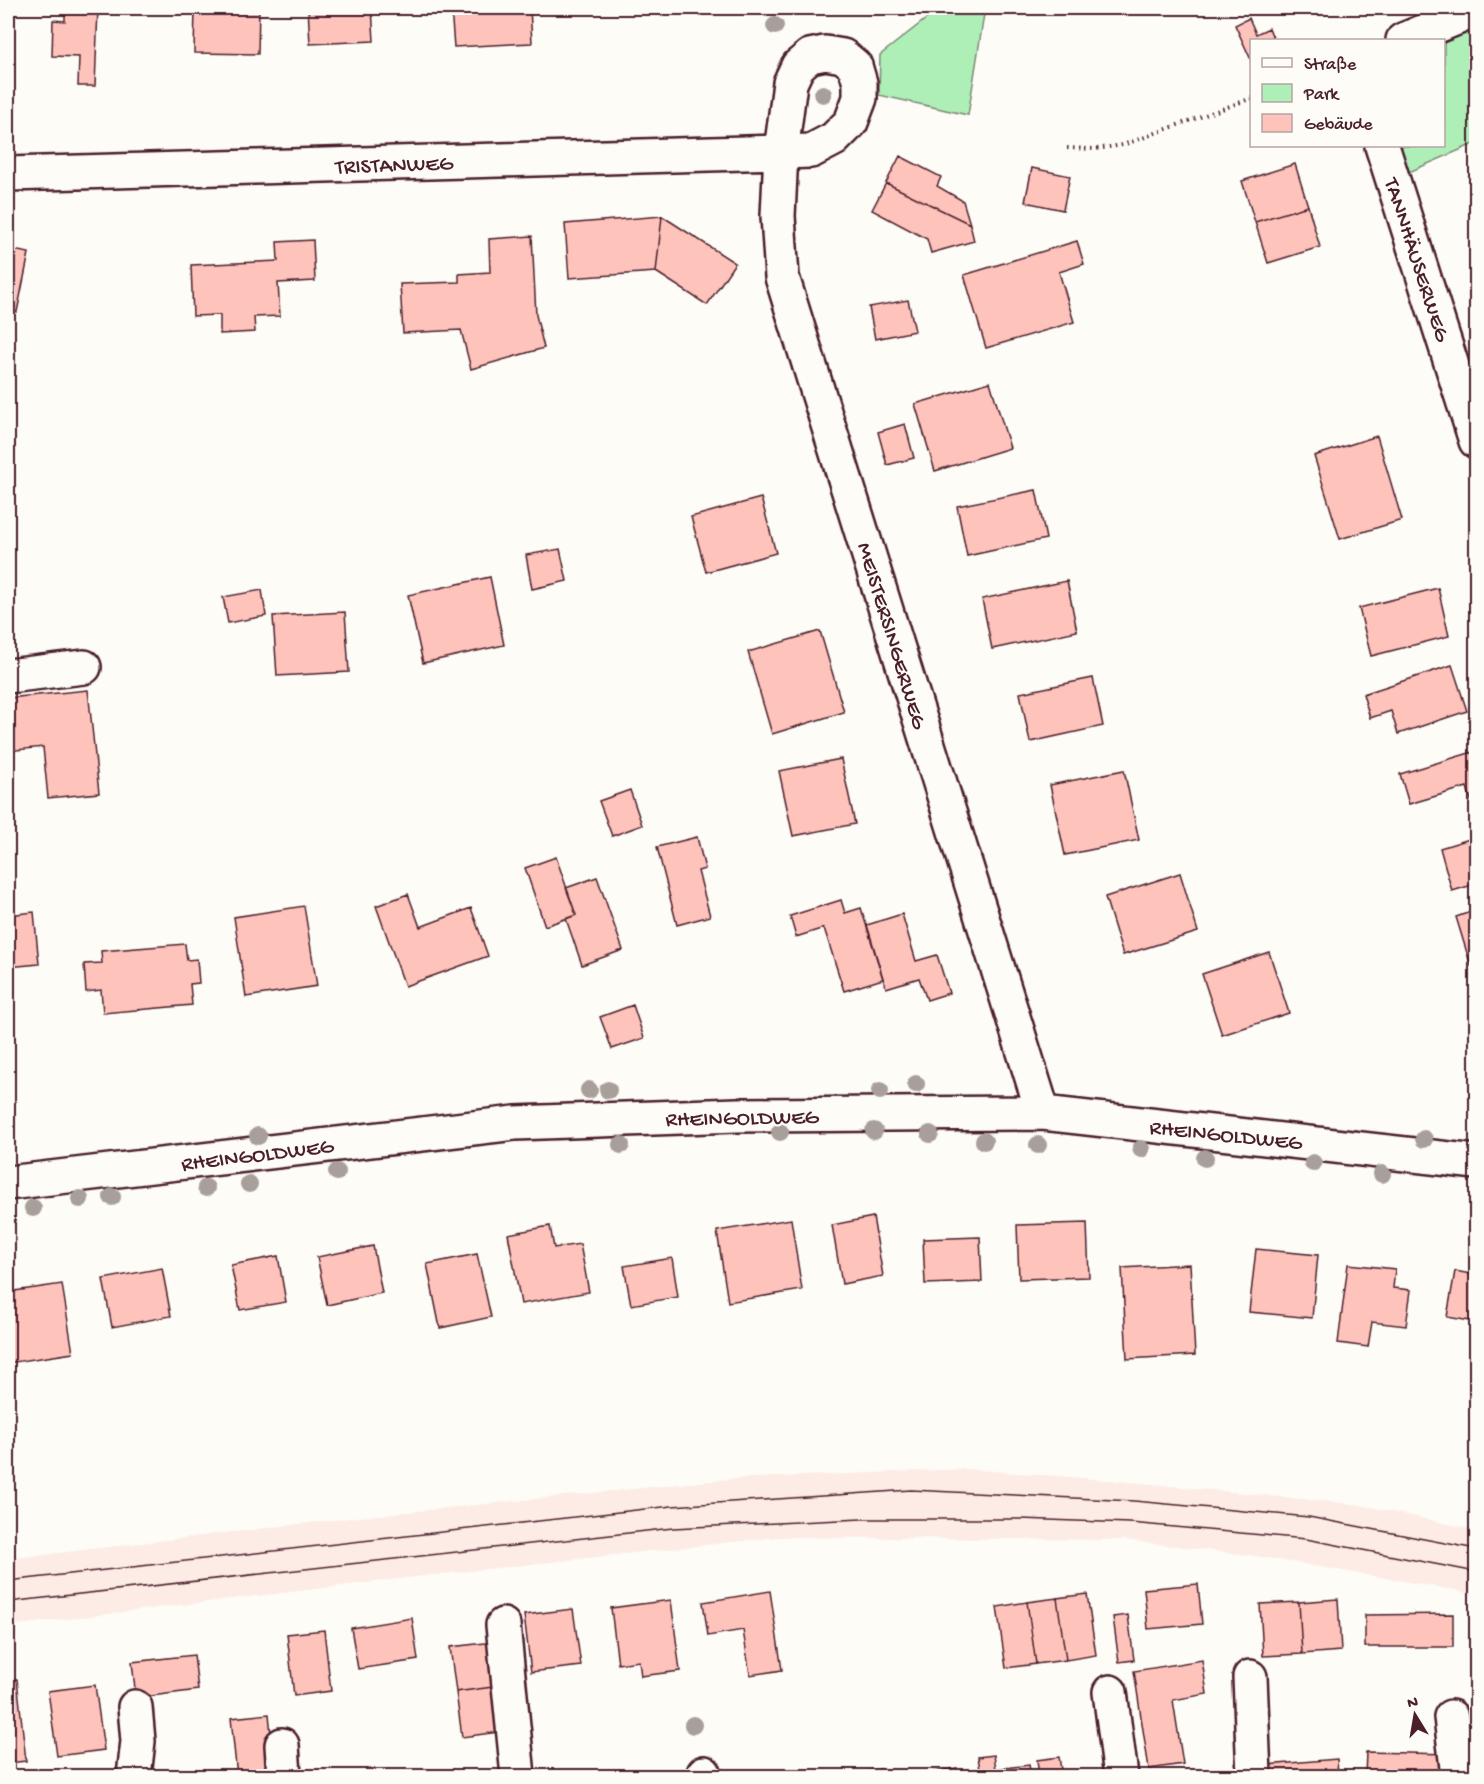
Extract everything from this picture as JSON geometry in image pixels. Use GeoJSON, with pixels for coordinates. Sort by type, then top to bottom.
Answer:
{"type":"FeatureCollection","features":[{"type":"Feature","properties":{"kind":"street"},"geometry":{"type":"LineString","coordinates":[[1405,39],[1476,10]]}},
{"type":"Feature","properties":{"kind":"street","name":"TANNHÄUSERWEG"},"geometry":{"type":"LineString","coordinates":[[1382,147],[1476,441]]}},
{"type":"Feature","properties":{"kind":"street","name":"TRISTANWEG"},"geometry":{"type":"LineString","coordinates":[[8,174],[781,152]]}},
{"type":"Feature","properties":{"kind":"street","name":"MEISTERSINGERWEG"},"geometry":{"type":"LineString","coordinates":[[781,152],[778,216],[782,277],[1043,1113]]}},
{"type":"Feature","properties":{"kind":"street"},"geometry":{"type":"LineString","coordinates":[[8,676],[84,667]]}},
{"type":"Feature","properties":{"kind":"street","name":"RHEINGOLDWEG"},"geometry":{"type":"LineString","coordinates":[[8,1183],[515,1123],[737,1115],[1043,1113],[1476,1162]]}},
{"type":"Feature","properties":{"kind":"street"},"geometry":{"type":"LineString","coordinates":[[503,1624],[518,1776]]}},
{"type":"Feature","properties":{"kind":"street"},"geometry":{"type":"LineString","coordinates":[[1250,1677],[1254,1776]]}},
{"type":"Feature","properties":{"kind":"street"},"geometry":{"type":"LineString","coordinates":[[1110,1692],[1120,1776]]}},
{"type":"Feature","properties":{"kind":"street"},"geometry":{"type":"LineString","coordinates":[[135,1707],[138,1741],[135,1776]]}},
{"type":"Feature","properties":{"kind":"street"},"geometry":{"type":"LineString","coordinates":[[1451,1717],[1458,1776]]}},
{"type":"Feature","properties":{"kind":"path"},"geometry":{"type":"LineString","coordinates":[[1067,148],[1096,149],[1123,145],[1250,98]]}},
{"type":"Feature","properties":{"kind":"shaded area"},"geometry":{"type":"Polygon","coordinates":[[[967,1469],[1131,1482],[1361,1505],[1476,1530],[1476,1596],[1455,1590],[1255,1556],[1124,1540],[778,1537],[415,1577],[8,1626],[8,1559],[350,1518],[730,1479],[967,1469]]]}},
{"type":"Feature","properties":{"kind":"green space"},"geometry":{"type":"Polygon","coordinates":[[[940,8],[985,8],[968,115],[879,95],[880,55],[940,8]]]}},
{"type":"Feature","properties":{"kind":"green space"},"geometry":{"type":"Polygon","coordinates":[[[1476,10],[1476,143],[1393,179],[1383,147],[1445,147],[1445,39],[1476,10]]]}},
{"type":"Feature","properties":{"kind":"building"},"geometry":{"type":"Polygon","coordinates":[[[65,8],[98,8],[95,86],[78,86],[79,57],[52,56],[53,20],[65,21],[65,8]]]}},
{"type":"Feature","properties":{"kind":"building"},"geometry":{"type":"Polygon","coordinates":[[[195,8],[259,8],[258,54],[194,53],[195,8]]]}},
{"type":"Feature","properties":{"kind":"building"},"geometry":{"type":"Polygon","coordinates":[[[308,8],[372,8],[374,41],[310,44],[308,8]]]}},
{"type":"Feature","properties":{"kind":"building"},"geometry":{"type":"Polygon","coordinates":[[[451,8],[530,8],[532,43],[454,47],[451,8]]]}},
{"type":"Feature","properties":{"kind":"building"},"geometry":{"type":"Polygon","coordinates":[[[1249,18],[1256,34],[1269,28],[1274,39],[1250,39],[1250,58],[1235,25],[1249,18]]]}},
{"type":"Feature","properties":{"kind":"building"},"geometry":{"type":"Polygon","coordinates":[[[900,156],[941,177],[937,186],[963,201],[970,224],[886,183],[900,156]]]}},
{"type":"Feature","properties":{"kind":"building"},"geometry":{"type":"Polygon","coordinates":[[[1295,164],[1308,206],[1255,222],[1242,181],[1295,164]]]}},
{"type":"Feature","properties":{"kind":"building"},"geometry":{"type":"Polygon","coordinates":[[[1032,168],[1070,176],[1063,210],[1025,202],[1032,168]]]}},
{"type":"Feature","properties":{"kind":"building"},"geometry":{"type":"Polygon","coordinates":[[[886,183],[970,224],[974,241],[931,253],[927,239],[872,210],[886,183]]]}},
{"type":"Feature","properties":{"kind":"building"},"geometry":{"type":"Polygon","coordinates":[[[1308,206],[1320,247],[1268,263],[1255,222],[1308,206]]]}},
{"type":"Feature","properties":{"kind":"building"},"geometry":{"type":"Polygon","coordinates":[[[662,216],[656,272],[569,278],[565,224],[662,216]]]}},
{"type":"Feature","properties":{"kind":"building"},"geometry":{"type":"Polygon","coordinates":[[[662,216],[735,263],[707,305],[656,272],[662,216]]]}},
{"type":"Feature","properties":{"kind":"building"},"geometry":{"type":"Polygon","coordinates":[[[532,236],[536,315],[544,348],[471,369],[461,330],[403,333],[400,284],[459,282],[459,274],[490,272],[489,239],[532,236]]]}},
{"type":"Feature","properties":{"kind":"building"},"geometry":{"type":"Polygon","coordinates":[[[313,240],[315,281],[278,283],[280,316],[254,317],[255,332],[220,334],[220,315],[193,316],[191,265],[278,261],[277,242],[313,240]]]}},
{"type":"Feature","properties":{"kind":"building"},"geometry":{"type":"Polygon","coordinates":[[[1077,241],[1084,264],[1059,272],[1074,322],[986,348],[964,275],[1077,241]]]}},
{"type":"Feature","properties":{"kind":"building"},"geometry":{"type":"Polygon","coordinates":[[[8,249],[29,253],[17,312],[8,310],[8,249]]]}},
{"type":"Feature","properties":{"kind":"building"},"geometry":{"type":"Polygon","coordinates":[[[908,300],[915,331],[875,339],[869,307],[908,300]]]}},
{"type":"Feature","properties":{"kind":"building"},"geometry":{"type":"Polygon","coordinates":[[[990,382],[1010,448],[935,471],[915,404],[990,382]]]}},
{"type":"Feature","properties":{"kind":"building"},"geometry":{"type":"Polygon","coordinates":[[[905,424],[914,458],[887,465],[878,432],[905,424]]]}},
{"type":"Feature","properties":{"kind":"building"},"geometry":{"type":"Polygon","coordinates":[[[1377,436],[1402,520],[1340,539],[1314,456],[1377,436]]]}},
{"type":"Feature","properties":{"kind":"building"},"geometry":{"type":"Polygon","coordinates":[[[1036,490],[1046,539],[967,556],[957,506],[1036,490]]]}},
{"type":"Feature","properties":{"kind":"building"},"geometry":{"type":"Polygon","coordinates":[[[761,498],[776,553],[706,572],[691,517],[761,498]]]}},
{"type":"Feature","properties":{"kind":"building"},"geometry":{"type":"Polygon","coordinates":[[[560,549],[567,581],[532,589],[526,555],[560,549]]]}},
{"type":"Feature","properties":{"kind":"building"},"geometry":{"type":"Polygon","coordinates":[[[490,577],[504,645],[423,663],[408,595],[490,577]]]}},
{"type":"Feature","properties":{"kind":"building"},"geometry":{"type":"Polygon","coordinates":[[[1067,581],[1077,631],[992,649],[982,599],[1067,581]]]}},
{"type":"Feature","properties":{"kind":"building"},"geometry":{"type":"Polygon","coordinates":[[[1438,588],[1449,636],[1371,656],[1359,608],[1438,588]]]}},
{"type":"Feature","properties":{"kind":"building"},"geometry":{"type":"Polygon","coordinates":[[[262,590],[266,616],[228,623],[223,597],[262,590]]]}},
{"type":"Feature","properties":{"kind":"building"},"geometry":{"type":"Polygon","coordinates":[[[345,612],[349,672],[277,676],[273,616],[345,612]]]}},
{"type":"Feature","properties":{"kind":"building"},"geometry":{"type":"Polygon","coordinates":[[[820,631],[844,712],[772,734],[748,652],[820,631]]]}},
{"type":"Feature","properties":{"kind":"building"},"geometry":{"type":"Polygon","coordinates":[[[1452,665],[1467,711],[1398,734],[1391,711],[1370,718],[1363,694],[1452,665]]]}},
{"type":"Feature","properties":{"kind":"building"},"geometry":{"type":"Polygon","coordinates":[[[1093,678],[1103,726],[1030,742],[1020,693],[1093,678]]]}},
{"type":"Feature","properties":{"kind":"building"},"geometry":{"type":"Polygon","coordinates":[[[88,690],[99,793],[48,798],[43,747],[8,751],[8,698],[88,690]]]}},
{"type":"Feature","properties":{"kind":"building"},"geometry":{"type":"Polygon","coordinates":[[[1476,751],[1476,817],[1467,787],[1409,804],[1400,774],[1476,751]]]}},
{"type":"Feature","properties":{"kind":"building"},"geometry":{"type":"Polygon","coordinates":[[[841,759],[855,824],[793,836],[779,771],[841,759]]]}},
{"type":"Feature","properties":{"kind":"building"},"geometry":{"type":"Polygon","coordinates":[[[1124,770],[1139,840],[1065,855],[1050,785],[1124,770]]]}},
{"type":"Feature","properties":{"kind":"building"},"geometry":{"type":"Polygon","coordinates":[[[630,790],[642,825],[612,836],[599,801],[630,790]]]}},
{"type":"Feature","properties":{"kind":"building"},"geometry":{"type":"Polygon","coordinates":[[[697,837],[705,869],[698,871],[710,916],[677,925],[657,847],[697,837]]]}},
{"type":"Feature","properties":{"kind":"building"},"geometry":{"type":"Polygon","coordinates":[[[1476,837],[1476,884],[1452,891],[1440,848],[1476,837]]]}},
{"type":"Feature","properties":{"kind":"building"},"geometry":{"type":"Polygon","coordinates":[[[556,857],[576,915],[545,926],[525,868],[556,857]]]}},
{"type":"Feature","properties":{"kind":"building"},"geometry":{"type":"Polygon","coordinates":[[[1180,873],[1198,932],[1123,955],[1105,897],[1180,873]]]}},
{"type":"Feature","properties":{"kind":"building"},"geometry":{"type":"Polygon","coordinates":[[[597,877],[623,950],[582,965],[566,919],[576,915],[566,888],[597,877]]]}},
{"type":"Feature","properties":{"kind":"building"},"geometry":{"type":"Polygon","coordinates":[[[408,894],[420,927],[471,908],[488,956],[405,986],[376,906],[408,894]]]}},
{"type":"Feature","properties":{"kind":"building"},"geometry":{"type":"Polygon","coordinates":[[[841,900],[845,913],[861,908],[883,979],[844,991],[824,928],[796,937],[790,916],[841,900]]]}},
{"type":"Feature","properties":{"kind":"building"},"geometry":{"type":"Polygon","coordinates":[[[304,906],[317,986],[246,997],[234,917],[304,906]]]}},
{"type":"Feature","properties":{"kind":"building"},"geometry":{"type":"Polygon","coordinates":[[[1476,910],[1476,964],[1471,966],[1456,917],[1476,910]]]}},
{"type":"Feature","properties":{"kind":"building"},"geometry":{"type":"Polygon","coordinates":[[[34,912],[39,964],[8,967],[8,915],[34,912]]]}},
{"type":"Feature","properties":{"kind":"building"},"geometry":{"type":"Polygon","coordinates":[[[902,914],[916,961],[937,955],[949,993],[927,1000],[919,978],[886,988],[867,925],[902,914]]]}},
{"type":"Feature","properties":{"kind":"building"},"geometry":{"type":"Polygon","coordinates":[[[185,944],[187,960],[197,959],[199,983],[190,984],[192,1005],[103,1013],[101,990],[86,992],[84,964],[102,963],[101,951],[185,944]]]}},
{"type":"Feature","properties":{"kind":"building"},"geometry":{"type":"Polygon","coordinates":[[[1269,952],[1289,1013],[1222,1035],[1202,974],[1269,952]]]}},
{"type":"Feature","properties":{"kind":"building"},"geometry":{"type":"Polygon","coordinates":[[[633,1005],[644,1038],[612,1049],[600,1017],[633,1005]]]}},
{"type":"Feature","properties":{"kind":"building"},"geometry":{"type":"Polygon","coordinates":[[[873,1217],[883,1276],[842,1284],[832,1225],[873,1217]]]}},
{"type":"Feature","properties":{"kind":"building"},"geometry":{"type":"Polygon","coordinates":[[[791,1219],[802,1290],[728,1302],[717,1231],[791,1219]]]}},
{"type":"Feature","properties":{"kind":"building"},"geometry":{"type":"Polygon","coordinates":[[[1087,1223],[1089,1277],[1019,1279],[1017,1225],[1087,1223]]]}},
{"type":"Feature","properties":{"kind":"building"},"geometry":{"type":"Polygon","coordinates":[[[550,1226],[554,1248],[580,1244],[589,1292],[521,1304],[508,1234],[550,1226]]]}},
{"type":"Feature","properties":{"kind":"building"},"geometry":{"type":"Polygon","coordinates":[[[980,1237],[982,1282],[925,1284],[923,1239],[980,1237]]]}},
{"type":"Feature","properties":{"kind":"building"},"geometry":{"type":"Polygon","coordinates":[[[373,1246],[382,1293],[327,1305],[317,1257],[373,1246]]]}},
{"type":"Feature","properties":{"kind":"building"},"geometry":{"type":"Polygon","coordinates":[[[1256,1249],[1318,1255],[1312,1318],[1249,1312],[1256,1249]]]}},
{"type":"Feature","properties":{"kind":"building"},"geometry":{"type":"Polygon","coordinates":[[[477,1254],[491,1317],[440,1328],[427,1264],[477,1254]]]}},
{"type":"Feature","properties":{"kind":"building"},"geometry":{"type":"Polygon","coordinates":[[[278,1256],[286,1302],[240,1310],[231,1265],[278,1256]]]}},
{"type":"Feature","properties":{"kind":"building"},"geometry":{"type":"Polygon","coordinates":[[[672,1258],[678,1297],[631,1305],[624,1266],[672,1258]]]}},
{"type":"Feature","properties":{"kind":"building"},"geometry":{"type":"Polygon","coordinates":[[[1190,1264],[1195,1355],[1127,1359],[1122,1268],[1190,1264]]]}},
{"type":"Feature","properties":{"kind":"building"},"geometry":{"type":"Polygon","coordinates":[[[1348,1264],[1395,1269],[1393,1288],[1411,1290],[1406,1326],[1372,1322],[1368,1347],[1338,1343],[1348,1264]]]}},
{"type":"Feature","properties":{"kind":"building"},"geometry":{"type":"Polygon","coordinates":[[[162,1268],[171,1316],[112,1327],[103,1279],[162,1268]]]}},
{"type":"Feature","properties":{"kind":"building"},"geometry":{"type":"Polygon","coordinates":[[[1455,1271],[1476,1275],[1476,1322],[1447,1317],[1455,1271]]]}},
{"type":"Feature","properties":{"kind":"building"},"geometry":{"type":"Polygon","coordinates":[[[62,1284],[73,1353],[8,1363],[8,1292],[62,1284]]]}},
{"type":"Feature","properties":{"kind":"building"},"geometry":{"type":"Polygon","coordinates":[[[1198,1584],[1202,1624],[1148,1629],[1144,1589],[1198,1584]]]}},
{"type":"Feature","properties":{"kind":"building"},"geometry":{"type":"Polygon","coordinates":[[[770,1591],[782,1670],[750,1675],[743,1630],[708,1636],[703,1602],[770,1591]]]}},
{"type":"Feature","properties":{"kind":"building"},"geometry":{"type":"Polygon","coordinates":[[[1087,1594],[1096,1655],[1066,1660],[1057,1598],[1087,1594]]]}},
{"type":"Feature","properties":{"kind":"building"},"geometry":{"type":"Polygon","coordinates":[[[1057,1598],[1066,1660],[1036,1664],[1027,1602],[1057,1598]]]}},
{"type":"Feature","properties":{"kind":"building"},"geometry":{"type":"Polygon","coordinates":[[[1338,1599],[1341,1651],[1302,1654],[1299,1602],[1338,1599]]]}},
{"type":"Feature","properties":{"kind":"building"},"geometry":{"type":"Polygon","coordinates":[[[671,1600],[680,1671],[641,1676],[639,1661],[618,1664],[611,1608],[671,1600]]]}},
{"type":"Feature","properties":{"kind":"building"},"geometry":{"type":"Polygon","coordinates":[[[1027,1602],[1036,1664],[1006,1668],[997,1607],[1027,1602]]]}},
{"type":"Feature","properties":{"kind":"building"},"geometry":{"type":"Polygon","coordinates":[[[1299,1602],[1302,1654],[1263,1656],[1260,1604],[1299,1602]]]}},
{"type":"Feature","properties":{"kind":"building"},"geometry":{"type":"Polygon","coordinates":[[[573,1609],[581,1666],[531,1672],[524,1615],[573,1609]]]}},
{"type":"Feature","properties":{"kind":"building"},"geometry":{"type":"Polygon","coordinates":[[[1453,1614],[1453,1647],[1365,1647],[1365,1615],[1453,1614]]]}},
{"type":"Feature","properties":{"kind":"building"},"geometry":{"type":"Polygon","coordinates":[[[1128,1615],[1134,1660],[1119,1662],[1113,1617],[1128,1615]]]}},
{"type":"Feature","properties":{"kind":"building"},"geometry":{"type":"Polygon","coordinates":[[[412,1618],[418,1660],[358,1669],[351,1628],[412,1618]]]}},
{"type":"Feature","properties":{"kind":"building"},"geometry":{"type":"Polygon","coordinates":[[[324,1630],[331,1691],[294,1696],[287,1634],[324,1630]]]}},
{"type":"Feature","properties":{"kind":"building"},"geometry":{"type":"Polygon","coordinates":[[[494,1642],[500,1686],[456,1692],[450,1647],[494,1642]]]}},
{"type":"Feature","properties":{"kind":"building"},"geometry":{"type":"Polygon","coordinates":[[[194,1655],[198,1690],[136,1698],[132,1662],[194,1655]]]}},
{"type":"Feature","properties":{"kind":"building"},"geometry":{"type":"Polygon","coordinates":[[[1202,1660],[1207,1694],[1173,1700],[1183,1764],[1149,1769],[1134,1671],[1202,1660]]]}},
{"type":"Feature","properties":{"kind":"building"},"geometry":{"type":"Polygon","coordinates":[[[17,1679],[26,1761],[8,1763],[8,1680],[17,1679]]]}},
{"type":"Feature","properties":{"kind":"building"},"geometry":{"type":"Polygon","coordinates":[[[95,1685],[104,1750],[57,1756],[48,1691],[95,1685]]]}},
{"type":"Feature","properties":{"kind":"building"},"geometry":{"type":"Polygon","coordinates":[[[500,1686],[506,1731],[462,1737],[456,1692],[500,1686]]]}},
{"type":"Feature","properties":{"kind":"building"},"geometry":{"type":"Polygon","coordinates":[[[269,1714],[275,1776],[237,1776],[231,1718],[269,1714]]]}},
{"type":"Feature","properties":{"kind":"building"},"geometry":{"type":"Polygon","coordinates":[[[1366,1752],[1449,1754],[1448,1776],[1365,1776],[1366,1752]]]}},
{"type":"Feature","properties":{"kind":"building"},"geometry":{"type":"Polygon","coordinates":[[[994,1755],[997,1776],[981,1776],[978,1757],[994,1755]]]}},
{"type":"Feature","properties":{"kind":"building"},"geometry":{"type":"Polygon","coordinates":[[[1059,1757],[1062,1776],[1039,1776],[1037,1760],[1059,1757]]]}},
{"type":"Feature","properties":{"kind":"building"},"geometry":{"type":"Polygon","coordinates":[[[1337,1759],[1338,1776],[1267,1776],[1266,1765],[1337,1759]]]}},
{"type":"Feature","properties":{"kind":"building"},"geometry":{"type":"Polygon","coordinates":[[[1029,1765],[1031,1776],[997,1776],[996,1769],[1029,1765]]]}},
{"type":"Feature","properties":{"kind":"building"},"geometry":{"type":"Polygon","coordinates":[[[957,1768],[958,1776],[919,1775],[957,1768]]]}},
{"type":"Feature","properties":{"kind":"building"},"geometry":{"type":"Polygon","coordinates":[[[881,1769],[882,1776],[828,1776],[881,1769]]]}},
{"type":"Feature","properties":{"kind":"tram line"},"geometry":{"type":"LineString","coordinates":[[8,1581],[672,1506],[911,1490],[1134,1501],[1309,1517],[1476,1549]]}},
{"type":"Feature","properties":{"kind":"tram line"},"geometry":{"type":"LineString","coordinates":[[8,1602],[673,1528],[862,1519],[1021,1519],[1130,1523],[1306,1539],[1476,1572]]}}]}
